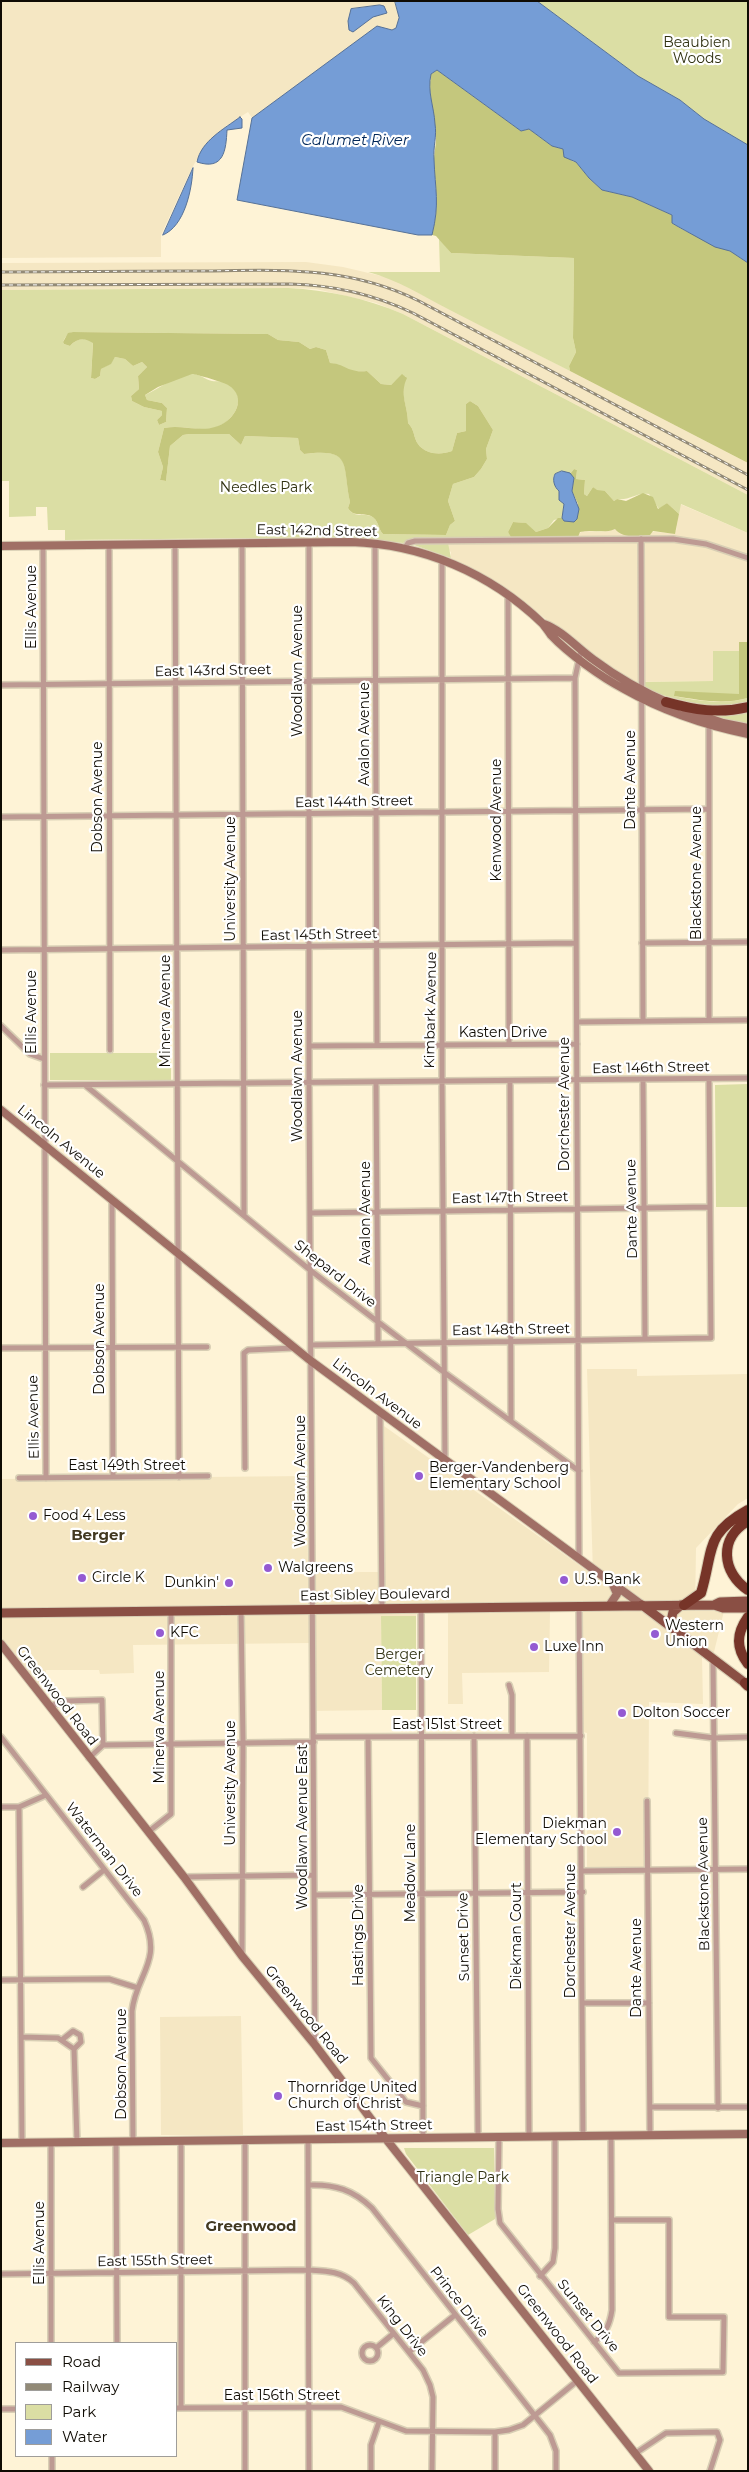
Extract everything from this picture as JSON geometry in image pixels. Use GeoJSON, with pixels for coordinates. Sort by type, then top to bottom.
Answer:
{"type":"FeatureCollection","features":[{"type":"Feature","properties":{"kind":"highway"},"geometry":{"type":"LineString","coordinates":[[666,702],[715,712],[748,707]]}},
{"type":"Feature","properties":{"kind":"highway"},"geometry":{"type":"LineString","coordinates":[[682,1605],[701,1593],[711,1546],[716,1534],[724,1525],[748,1510]]}},
{"type":"Feature","properties":{"kind":"highway"},"geometry":{"type":"LineString","coordinates":[[748,1521],[736,1530],[730,1538],[727,1560],[730,1572],[748,1590]]}},
{"type":"Feature","properties":{"kind":"highway"},"geometry":{"type":"LineString","coordinates":[[748,1617],[739,1632],[738,1640],[739,1649],[748,1664]]}},
{"type":"Feature","properties":{"kind":"main road","name":"East Sibley Boulevard"},"geometry":{"type":"LineString","coordinates":[[1,1613],[714,1605],[720,1602],[748,1601]]}},
{"type":"Feature","properties":{"kind":"main road","name":"Lincoln Avenue"},"geometry":{"type":"LineString","coordinates":[[642,1605],[747,1685]]}},
{"type":"Feature","properties":{"kind":"main road"},"geometry":{"type":"LineString","coordinates":[[670,1626],[673,1612],[682,1605]]}},
{"type":"Feature","properties":{"kind":"main road"},"geometry":{"type":"LineString","coordinates":[[714,1605],[723,1608],[748,1608]]}},
{"type":"Feature","properties":{"kind":"street","name":"East 142nd Street"},"geometry":{"type":"LineString","coordinates":[[1,546],[309,543],[375,544],[404,548],[408,543],[415,541],[641,539],[687,541],[722,549],[748,558]]}},
{"type":"Feature","properties":{"kind":"street","name":"Dante Avenue"},"geometry":{"type":"LineString","coordinates":[[641,539],[643,1021]]}},
{"type":"Feature","properties":{"kind":"street","name":"University Avenue"},"geometry":{"type":"LineString","coordinates":[[242,543],[244,1214]]}},
{"type":"Feature","properties":{"kind":"street","name":"Woodlawn Avenue"},"geometry":{"type":"LineString","coordinates":[[309,543],[309,1083],[313,1609]]}},
{"type":"Feature","properties":{"kind":"street","name":"Minerva Avenue"},"geometry":{"type":"LineString","coordinates":[[175,544],[179,1477]]}},
{"type":"Feature","properties":{"kind":"street","name":"Avalon Avenue"},"geometry":{"type":"LineString","coordinates":[[375,544],[377,1045]]}},
{"type":"Feature","properties":{"kind":"street","name":"Dobson Avenue"},"geometry":{"type":"LineString","coordinates":[[109,545],[110,1050]]}},
{"type":"Feature","properties":{"kind":"street","name":"Ellis Avenue"},"geometry":{"type":"LineString","coordinates":[[43,546],[44,1347],[46,1478]]}},
{"type":"Feature","properties":{"kind":"street"},"geometry":{"type":"LineString","coordinates":[[404,548],[442,559],[480,577],[542,623],[557,629],[580,654],[624,689],[702,716],[748,728]]}},
{"type":"Feature","properties":{"kind":"street","name":"Kimbark Avenue"},"geometry":{"type":"LineString","coordinates":[[442,559],[442,1081],[446,1462]]}},
{"type":"Feature","properties":{"kind":"street","name":"Kenwood Avenue"},"geometry":{"type":"LineString","coordinates":[[508,596],[509,1044]]}},
{"type":"Feature","properties":{"kind":"street","name":"Dorchester Avenue"},"geometry":{"type":"LineString","coordinates":[[579,1559],[575,678],[580,654]]}},
{"type":"Feature","properties":{"kind":"street","name":"East 143rd Street"},"geometry":{"type":"LineString","coordinates":[[1,684],[575,678]]}},
{"type":"Feature","properties":{"kind":"street"},"geometry":{"type":"LineString","coordinates":[[642,694],[675,714],[709,726],[748,734]]}},
{"type":"Feature","properties":{"kind":"street","name":"Blackstone Avenue"},"geometry":{"type":"LineString","coordinates":[[709,726],[709,1020]]}},
{"type":"Feature","properties":{"kind":"street","name":"East 144th Street"},"geometry":{"type":"LineString","coordinates":[[1,818],[708,809]]}},
{"type":"Feature","properties":{"kind":"street"},"geometry":{"type":"LineString","coordinates":[[642,943],[748,942]]}},
{"type":"Feature","properties":{"kind":"street","name":"East 145th Street"},"geometry":{"type":"LineString","coordinates":[[1,950],[576,943]]}},
{"type":"Feature","properties":{"kind":"street"},"geometry":{"type":"LineString","coordinates":[[577,1022],[748,1020]]}},
{"type":"Feature","properties":{"kind":"street"},"geometry":{"type":"LineString","coordinates":[[1,1026],[30,1054],[44,1059]]}},
{"type":"Feature","properties":{"kind":"street","name":"Kasten Drive"},"geometry":{"type":"LineString","coordinates":[[309,1046],[577,1044]]}},
{"type":"Feature","properties":{"kind":"street","name":"East 146th Street"},"geometry":{"type":"LineString","coordinates":[[44,1085],[748,1078]]}},
{"type":"Feature","properties":{"kind":"street","name":"Dante Avenue"},"geometry":{"type":"LineString","coordinates":[[643,1079],[645,1340]]}},
{"type":"Feature","properties":{"kind":"street"},"geometry":{"type":"LineString","coordinates":[[709,1079],[710,1207]]}},
{"type":"Feature","properties":{"kind":"street"},"geometry":{"type":"LineString","coordinates":[[510,1081],[511,1421]]}},
{"type":"Feature","properties":{"kind":"street","name":"Avalon Avenue"},"geometry":{"type":"LineString","coordinates":[[376,1082],[378,1344]]}},
{"type":"Feature","properties":{"kind":"street","name":"Shepard Drive"},"geometry":{"type":"LineString","coordinates":[[85,1085],[310,1270],[445,1373],[579,1471]]}},
{"type":"Feature","properties":{"kind":"street","name":"Lincoln Avenue"},"geometry":{"type":"LineString","coordinates":[[1,1110],[294,1348],[642,1605]]}},
{"type":"Feature","properties":{"kind":"street","name":"Dobson Avenue"},"geometry":{"type":"LineString","coordinates":[[112,1201],[111,1347],[113,1477]]}},
{"type":"Feature","properties":{"kind":"street","name":"East 147th Street"},"geometry":{"type":"LineString","coordinates":[[310,1213],[377,1210],[710,1207]]}},
{"type":"Feature","properties":{"kind":"street","name":"East 148th Street"},"geometry":{"type":"LineString","coordinates":[[311,1345],[711,1338],[710,1207]]}},
{"type":"Feature","properties":{"kind":"street"},"geometry":{"type":"LineString","coordinates":[[1,1348],[206,1347]]}},
{"type":"Feature","properties":{"kind":"street"},"geometry":{"type":"LineString","coordinates":[[244,1468],[243,1357],[248,1350],[294,1348]]}},
{"type":"Feature","properties":{"kind":"street"},"geometry":{"type":"LineString","coordinates":[[380,1413],[382,1608]]}},
{"type":"Feature","properties":{"kind":"street","name":"East 149th Street"},"geometry":{"type":"LineString","coordinates":[[18,1478],[208,1476]]}},
{"type":"Feature","properties":{"kind":"street"},"geometry":{"type":"LineString","coordinates":[[609,1606],[616,1594],[612,1584]]}},
{"type":"Feature","properties":{"kind":"street","name":"Dorchester Avenue"},"geometry":{"type":"LineString","coordinates":[[580,1606],[583,2136]]}},
{"type":"Feature","properties":{"kind":"street","name":"Meadow Lane"},"geometry":{"type":"LineString","coordinates":[[421,1608],[423,2138]]}},
{"type":"Feature","properties":{"kind":"street","name":"Woodlawn Avenue East"},"geometry":{"type":"LineString","coordinates":[[313,1609],[315,2045]]}},
{"type":"Feature","properties":{"kind":"street","name":"University Avenue"},"geometry":{"type":"LineString","coordinates":[[241,1610],[243,1742],[242,1956]]}},
{"type":"Feature","properties":{"kind":"street","name":"Minerva Avenue"},"geometry":{"type":"LineString","coordinates":[[148,1832],[171,1814],[171,1611]]}},
{"type":"Feature","properties":{"kind":"street","name":"Greenwood Road"},"geometry":{"type":"LineString","coordinates":[[1,1644],[184,1877],[242,1956],[315,2045],[386,2139],[650,2471]]}},
{"type":"Feature","properties":{"kind":"street","name":"Blackstone Avenue"},"geometry":{"type":"LineString","coordinates":[[713,1660],[718,2108]]}},
{"type":"Feature","properties":{"kind":"street"},"geometry":{"type":"LineString","coordinates":[[508,1685],[512,1695],[512,1736]]}},
{"type":"Feature","properties":{"kind":"street"},"geometry":{"type":"LineString","coordinates":[[50,1706],[66,1701],[102,1700],[103,1744],[89,1758]]}},
{"type":"Feature","properties":{"kind":"street"},"geometry":{"type":"LineString","coordinates":[[676,1733],[714,1738],[748,1737]]}},
{"type":"Feature","properties":{"kind":"street","name":"Sunset Drive"},"geometry":{"type":"LineString","coordinates":[[474,1736],[478,2138]]}},
{"type":"Feature","properties":{"kind":"street","name":"Diekman Court"},"geometry":{"type":"LineString","coordinates":[[527,1736],[529,2137]]}},
{"type":"Feature","properties":{"kind":"street","name":"East 151st Street"},"geometry":{"type":"LineString","coordinates":[[103,1744],[243,1742],[368,1737],[581,1736]]}},
{"type":"Feature","properties":{"kind":"street","name":"Waterman Drive"},"geometry":{"type":"LineString","coordinates":[[1,1737],[144,1920],[148,1928],[150,1946],[149,1966],[138,1988]]}},
{"type":"Feature","properties":{"kind":"street","name":"Hastings Drive"},"geometry":{"type":"LineString","coordinates":[[368,1737],[370,2058],[406,2102],[423,2106]]}},
{"type":"Feature","properties":{"kind":"street"},"geometry":{"type":"LineString","coordinates":[[1,1807],[19,1807],[46,1795]]}},
{"type":"Feature","properties":{"kind":"street","name":"Dante Avenue"},"geometry":{"type":"LineString","coordinates":[[647,1801],[650,2135]]}},
{"type":"Feature","properties":{"kind":"street"},"geometry":{"type":"LineString","coordinates":[[19,1807],[22,2143]]}},
{"type":"Feature","properties":{"kind":"street"},"geometry":{"type":"LineString","coordinates":[[582,1871],[748,1869]]}},
{"type":"Feature","properties":{"kind":"street"},"geometry":{"type":"LineString","coordinates":[[83,1887],[104,1870]]}},
{"type":"Feature","properties":{"kind":"street"},"geometry":{"type":"LineString","coordinates":[[184,1877],[314,1875]]}},
{"type":"Feature","properties":{"kind":"street"},"geometry":{"type":"LineString","coordinates":[[315,1895],[583,1892]]}},
{"type":"Feature","properties":{"kind":"street"},"geometry":{"type":"LineString","coordinates":[[1,1980],[109,1979],[138,1988]]}},
{"type":"Feature","properties":{"kind":"street","name":"Dobson Avenue"},"geometry":{"type":"LineString","coordinates":[[133,2142],[132,2019],[134,1998],[138,1988]]}},
{"type":"Feature","properties":{"kind":"street"},"geometry":{"type":"LineString","coordinates":[[583,2003],[649,2003]]}},
{"type":"Feature","properties":{"kind":"street"},"geometry":{"type":"LineString","coordinates":[[62,2039],[73,2032],[80,2035],[81,2042],[74,2049]]}},
{"type":"Feature","properties":{"kind":"street"},"geometry":{"type":"LineString","coordinates":[[21,2037],[52,2037],[62,2039],[74,2049],[77,2142]]}},
{"type":"Feature","properties":{"kind":"street"},"geometry":{"type":"LineString","coordinates":[[650,2107],[748,2107]]}},
{"type":"Feature","properties":{"kind":"street","name":"East 154th Street"},"geometry":{"type":"LineString","coordinates":[[1,2143],[748,2134]]}},
{"type":"Feature","properties":{"kind":"street"},"geometry":{"type":"LineString","coordinates":[[594,2342],[606,2330],[611,2318],[612,2136]]}},
{"type":"Feature","properties":{"kind":"street","name":"Sunset Drive"},"geometry":{"type":"LineString","coordinates":[[499,2137],[498,2209],[500,2223],[540,2276],[619,2373],[723,2372],[724,2317],[669,2317],[669,2220],[612,2220]]}},
{"type":"Feature","properties":{"kind":"street"},"geometry":{"type":"LineString","coordinates":[[540,2276],[553,2262],[555,2248],[555,2137]]}},
{"type":"Feature","properties":{"kind":"street"},"geometry":{"type":"LineString","coordinates":[[244,2471],[245,2140]]}},
{"type":"Feature","properties":{"kind":"street"},"geometry":{"type":"LineString","coordinates":[[308,2140],[309,2471]]}},
{"type":"Feature","properties":{"kind":"street"},"geometry":{"type":"LineString","coordinates":[[178,2408],[181,2141]]}},
{"type":"Feature","properties":{"kind":"street"},"geometry":{"type":"LineString","coordinates":[[116,2142],[116,2342]]}},
{"type":"Feature","properties":{"kind":"street","name":"Ellis Avenue"},"geometry":{"type":"LineString","coordinates":[[51,2143],[51,2342]]}},
{"type":"Feature","properties":{"kind":"street","name":"Prince Drive"},"geometry":{"type":"LineString","coordinates":[[309,2185],[329,2184],[342,2188],[362,2199],[534,2415],[553,2442],[556,2471]]}},
{"type":"Feature","properties":{"kind":"street","name":"East 155th Street"},"geometry":{"type":"LineString","coordinates":[[1,2274],[309,2270]]}},
{"type":"Feature","properties":{"kind":"street","name":"King Drive"},"geometry":{"type":"LineString","coordinates":[[309,2270],[337,2273],[349,2279],[409,2352],[430,2385],[433,2398],[433,2432]]}},
{"type":"Feature","properties":{"kind":"street"},"geometry":{"type":"LineString","coordinates":[[409,2352],[455,2315]]}},
{"type":"Feature","properties":{"kind":"street"},"geometry":{"type":"LineString","coordinates":[[376,2348],[393,2334]]}},
{"type":"Feature","properties":{"kind":"street","name":"East 156th Street"},"geometry":{"type":"LineString","coordinates":[[178,2408],[347,2408],[398,2430],[494,2432],[516,2428],[577,2381]]}},
{"type":"Feature","properties":{"kind":"street"},"geometry":{"type":"LineString","coordinates":[[1,2409],[15,2409]]}},
{"type":"Feature","properties":{"kind":"street"},"geometry":{"type":"LineString","coordinates":[[371,2471],[371,2445],[379,2422]]}},
{"type":"Feature","properties":{"kind":"street"},"geometry":{"type":"LineString","coordinates":[[432,2471],[433,2432]]}},
{"type":"Feature","properties":{"kind":"street"},"geometry":{"type":"LineString","coordinates":[[494,2432],[495,2471]]}},
{"type":"Feature","properties":{"kind":"street"},"geometry":{"type":"LineString","coordinates":[[636,2453],[666,2433],[717,2432],[720,2440],[710,2471]]}},
{"type":"Feature","properties":{"kind":"street"},"geometry":{"type":"LineString","coordinates":[[52,2457],[52,2471]]}},
{"type":"Feature","properties":{"kind":"shaded area"},"geometry":{"type":"Polygon","coordinates":[[[1,1],[395,1],[399,18],[396,28],[392,30],[377,27],[252,118],[248,112],[226,126],[197,159],[191,170],[161,235],[161,257],[1,258],[1,1]]]}},
{"type":"Feature","properties":{"kind":"shaded area"},"geometry":{"type":"Polygon","coordinates":[[[306,262],[343,267],[390,278],[748,463],[748,495],[403,314],[376,303],[316,289],[288,288],[1,290],[1,263],[306,262]]]}},
{"type":"Feature","properties":{"kind":"shaded area"},"geometry":{"type":"Polygon","coordinates":[[[680,504],[748,533],[748,642],[739,642],[739,651],[713,651],[713,681],[633,682],[617,674],[503,586],[451,558],[451,552],[448,550],[448,543],[578,541],[578,534],[583,531],[601,532],[615,529],[670,533],[676,531],[680,504]]]}},
{"type":"Feature","properties":{"kind":"shaded area"},"geometry":{"type":"Polygon","coordinates":[[[587,1369],[637,1369],[637,1376],[748,1374],[748,1498],[738,1504],[696,1548],[695,1611],[724,1611],[714,1652],[702,1657],[703,1704],[649,1702],[648,1868],[587,1868],[587,1733],[577,1731],[576,1611],[550,1612],[549,1672],[462,1673],[463,1704],[448,1704],[448,1612],[417,1612],[416,1616],[381,1617],[382,1710],[310,1711],[310,1643],[133,1645],[134,1673],[100,1674],[99,1670],[46,1670],[46,1685],[37,1685],[1,1639],[1,1479],[307,1476],[308,1572],[381,1572],[384,1426],[593,1575],[587,1369]]]}},
{"type":"Feature","properties":{"kind":"shaded area"},"geometry":{"type":"Polygon","coordinates":[[[241,2016],[243,2135],[161,2135],[160,2017],[241,2016]]]}},
{"type":"Feature","properties":{"kind":"green space","name":"Beaubien Woods"},"geometry":{"type":"Polygon","coordinates":[[[537,1],[748,1],[748,145],[704,119],[680,100],[638,76],[537,1]]]}},
{"type":"Feature","properties":{"kind":"green space"},"geometry":{"type":"Polygon","coordinates":[[[437,70],[521,131],[529,129],[552,146],[563,149],[572,161],[576,162],[602,190],[632,197],[672,215],[672,223],[731,251],[748,263],[748,463],[570,371],[569,366],[576,352],[573,338],[574,258],[451,253],[436,236],[432,235],[436,205],[434,159],[436,140],[430,82],[431,74],[437,70]]]}},
{"type":"Feature","properties":{"kind":"green space"},"geometry":{"type":"Polygon","coordinates":[[[439,238],[451,253],[574,258],[573,338],[576,352],[569,366],[570,371],[409,288],[368,272],[440,272],[439,238]]]}},
{"type":"Feature","properties":{"kind":"green space","name":"Needles Park"},"geometry":{"type":"Polygon","coordinates":[[[288,288],[332,293],[375,303],[403,314],[748,495],[748,533],[681,504],[679,514],[667,503],[659,509],[649,494],[641,494],[614,501],[605,491],[597,491],[593,487],[587,496],[584,494],[585,480],[576,479],[577,470],[574,469],[570,474],[561,471],[553,477],[556,488],[559,491],[559,500],[564,504],[562,518],[554,520],[548,528],[536,532],[525,523],[513,522],[508,532],[513,538],[412,539],[403,543],[346,537],[65,540],[65,530],[48,530],[47,507],[36,507],[36,516],[9,517],[9,481],[1,481],[1,290],[288,288]],[[73,332],[63,342],[70,346],[75,341],[81,339],[93,342],[91,378],[95,379],[100,376],[101,369],[110,364],[115,357],[125,359],[133,366],[142,362],[147,367],[138,376],[139,389],[131,396],[132,401],[144,407],[162,411],[162,415],[157,420],[159,425],[166,422],[167,408],[162,403],[147,400],[145,395],[173,380],[184,375],[193,374],[212,381],[225,382],[234,388],[237,394],[237,407],[223,424],[210,429],[164,428],[158,452],[163,467],[160,480],[166,481],[170,446],[183,435],[229,434],[241,445],[245,436],[298,438],[300,450],[304,454],[331,454],[343,461],[350,502],[348,508],[353,513],[368,515],[374,518],[383,534],[446,535],[450,525],[455,521],[448,501],[453,484],[474,477],[487,459],[486,449],[493,430],[478,406],[470,401],[466,404],[466,431],[457,433],[452,451],[443,453],[429,452],[418,444],[408,423],[403,389],[406,377],[402,375],[391,385],[381,384],[367,371],[348,371],[336,364],[330,363],[326,350],[316,347],[310,349],[299,342],[278,340],[268,334],[73,332]]]}},
{"type":"Feature","properties":{"kind":"green space"},"geometry":{"type":"Polygon","coordinates":[[[68,333],[268,334],[278,340],[299,342],[310,349],[316,347],[326,350],[330,363],[355,371],[367,371],[381,384],[391,385],[402,374],[407,378],[404,395],[408,423],[418,444],[429,452],[443,453],[452,451],[457,433],[466,431],[466,404],[470,401],[478,406],[493,430],[486,449],[487,459],[474,477],[453,484],[448,501],[455,521],[450,525],[446,535],[383,534],[374,518],[368,515],[353,513],[348,508],[350,502],[342,461],[331,454],[304,454],[300,450],[298,438],[245,436],[241,445],[229,434],[183,435],[170,446],[166,481],[160,480],[163,467],[158,452],[164,428],[205,429],[224,423],[230,419],[237,408],[237,396],[234,390],[222,382],[192,374],[158,387],[145,395],[147,400],[162,403],[167,408],[166,422],[159,425],[157,420],[162,415],[162,411],[144,407],[132,401],[131,396],[139,389],[138,376],[147,367],[142,362],[133,366],[125,359],[115,357],[111,364],[101,369],[100,376],[95,379],[91,378],[93,343],[81,339],[75,341],[70,346],[64,344],[63,342],[68,333]]]}},
{"type":"Feature","properties":{"kind":"green space"},"geometry":{"type":"Polygon","coordinates":[[[574,469],[577,470],[576,479],[585,480],[584,494],[587,496],[593,487],[597,490],[605,491],[614,501],[617,499],[626,501],[643,493],[653,497],[658,509],[667,503],[679,514],[675,534],[653,531],[650,535],[631,536],[622,534],[615,529],[580,532],[578,537],[511,537],[508,532],[513,522],[526,523],[536,532],[548,528],[558,518],[562,518],[564,521],[578,514],[578,504],[572,491],[574,478],[570,474],[574,469]]]}},
{"type":"Feature","properties":{"kind":"green space"},"geometry":{"type":"Polygon","coordinates":[[[415,543],[448,543],[451,558],[414,545],[415,543]]]}},
{"type":"Feature","properties":{"kind":"green space"},"geometry":{"type":"Polygon","coordinates":[[[739,642],[748,642],[748,698],[720,701],[674,696],[675,691],[739,694],[739,642]]]}},
{"type":"Feature","properties":{"kind":"green space"},"geometry":{"type":"Polygon","coordinates":[[[713,651],[739,651],[739,694],[674,696],[720,702],[748,698],[748,703],[734,706],[709,706],[649,692],[645,687],[645,682],[713,681],[713,651]]]}},
{"type":"Feature","properties":{"kind":"green space"},"geometry":{"type":"Polygon","coordinates":[[[748,710],[748,725],[704,713],[748,710]]]}},
{"type":"Feature","properties":{"kind":"green space"},"geometry":{"type":"Polygon","coordinates":[[[50,1053],[171,1053],[171,1080],[50,1080],[50,1053]]]}},
{"type":"Feature","properties":{"kind":"green space"},"geometry":{"type":"Polygon","coordinates":[[[748,1084],[748,1207],[716,1207],[715,1085],[748,1084]]]}},
{"type":"Feature","properties":{"kind":"green space","name":"Berger Cemetery"},"geometry":{"type":"Polygon","coordinates":[[[381,1616],[416,1616],[416,1710],[382,1710],[381,1616]]]}},
{"type":"Feature","properties":{"kind":"green space","name":"Triangle Park"},"geometry":{"type":"Polygon","coordinates":[[[404,2148],[494,2148],[495,2219],[468,2235],[406,2154],[404,2148]]]}},
{"type":"Feature","properties":{"kind":"water","name":"Calumet River"},"geometry":{"type":"Polygon","coordinates":[[[395,1],[537,1],[638,76],[680,100],[704,119],[748,145],[748,263],[730,251],[715,247],[672,223],[672,215],[632,197],[602,190],[576,162],[564,157],[563,149],[552,146],[529,129],[521,131],[437,70],[431,74],[430,81],[435,128],[436,197],[432,235],[418,235],[237,200],[252,118],[377,26],[392,30],[396,28],[399,18],[395,1]]]}},
{"type":"Feature","properties":{"kind":"water"},"geometry":{"type":"Polygon","coordinates":[[[384,6],[387,13],[373,17],[353,32],[349,30],[348,21],[351,9],[384,6]]]}},
{"type":"Feature","properties":{"kind":"water"},"geometry":{"type":"Polygon","coordinates":[[[240,117],[242,119],[242,128],[227,130],[226,145],[222,157],[213,164],[197,162],[199,155],[208,142],[240,117]]]}},
{"type":"Feature","properties":{"kind":"water"},"geometry":{"type":"Polygon","coordinates":[[[193,168],[189,196],[182,215],[177,224],[163,235],[193,168]]]}},
{"type":"Feature","properties":{"kind":"water"},"geometry":{"type":"Polygon","coordinates":[[[562,471],[570,473],[574,478],[572,491],[579,509],[577,519],[574,522],[564,521],[562,518],[564,504],[559,500],[559,491],[554,481],[554,476],[562,471]]]}},
{"type":"Feature","properties":{"kind":"railway"},"geometry":{"type":"LineString","coordinates":[[1,272],[277,270],[334,275],[362,280],[419,301],[748,475]]}},
{"type":"Feature","properties":{"kind":"railway"},"geometry":{"type":"LineString","coordinates":[[1,285],[290,284],[322,286],[368,296],[413,313],[748,490]]}},
{"type":"Feature","properties":{"kind":"place","name":"Berger-Vandenberg Elementary School"},"geometry":{"type":"Point","coordinates":[419,1476]}},
{"type":"Feature","properties":{"kind":"place","name":"Food 4 Less"},"geometry":{"type":"Point","coordinates":[33,1516]}},
{"type":"Feature","properties":{"kind":"place","name":"Walgreens"},"geometry":{"type":"Point","coordinates":[268,1568]}},
{"type":"Feature","properties":{"kind":"place","name":"Circle K"},"geometry":{"type":"Point","coordinates":[82,1578]}},
{"type":"Feature","properties":{"kind":"place","name":"U.S. Bank"},"geometry":{"type":"Point","coordinates":[564,1580]}},
{"type":"Feature","properties":{"kind":"place","name":"Dunkin'"},"geometry":{"type":"Point","coordinates":[229,1583]}},
{"type":"Feature","properties":{"kind":"place","name":"KFC"},"geometry":{"type":"Point","coordinates":[160,1633]}},
{"type":"Feature","properties":{"kind":"place","name":"Western Union"},"geometry":{"type":"Point","coordinates":[655,1634]}},
{"type":"Feature","properties":{"kind":"place","name":"Luxe Inn"},"geometry":{"type":"Point","coordinates":[534,1647]}},
{"type":"Feature","properties":{"kind":"place","name":"Dolton Soccer"},"geometry":{"type":"Point","coordinates":[622,1713]}},
{"type":"Feature","properties":{"kind":"place","name":"Diekman Elementary School"},"geometry":{"type":"Point","coordinates":[617,1832]}},
{"type":"Feature","properties":{"kind":"place","name":"Thornridge United Church of Christ"},"geometry":{"type":"Point","coordinates":[278,2096]}},
{"type":"Feature","properties":{"kind":"district","name":"Berger"},"geometry":{"type":"Point","coordinates":[98,1536]}},
{"type":"Feature","properties":{"kind":"district","name":"Greenwood"},"geometry":{"type":"Point","coordinates":[251,2227]}}]}
